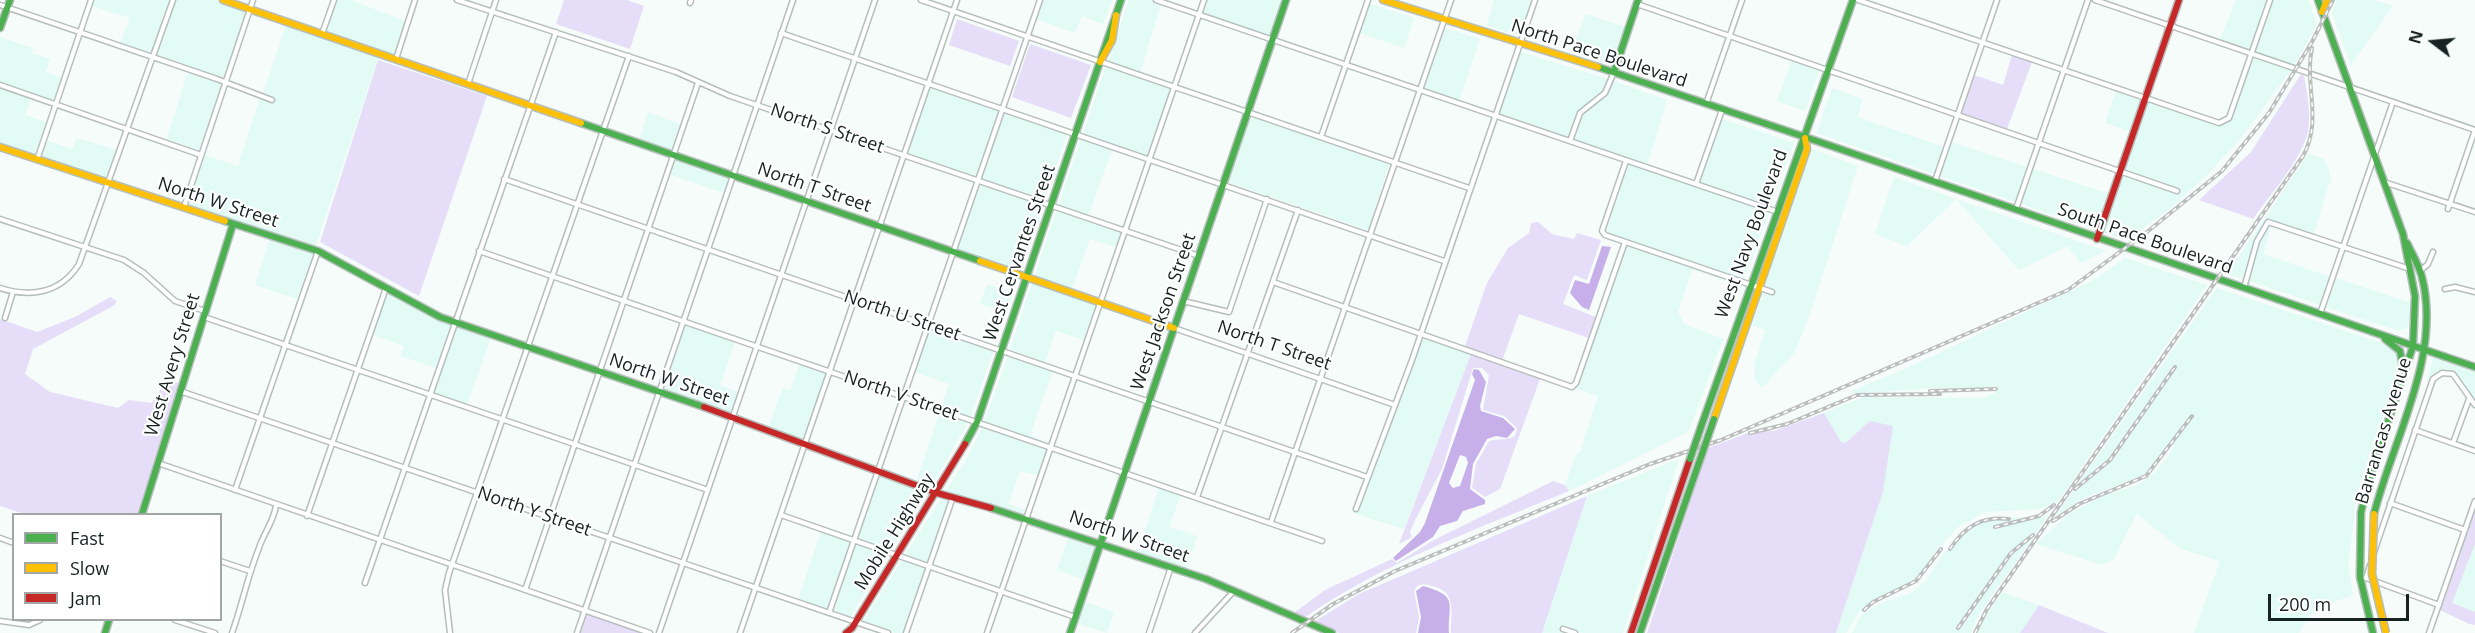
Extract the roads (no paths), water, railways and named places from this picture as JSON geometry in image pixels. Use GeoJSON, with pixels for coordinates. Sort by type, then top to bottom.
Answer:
{"type":"FeatureCollection","features":[{"type":"Feature","properties":{"kind":"main road"},"geometry":{"type":"LineString","coordinates":[[0,28],[4,7],[10,0]]}},
{"type":"Feature","properties":{"kind":"main road","name":"North T Street"},"geometry":{"type":"LineString","coordinates":[[223,0],[1174,328]]}},
{"type":"Feature","properties":{"kind":"main road","name":"West Cervantes Street"},"geometry":{"type":"LineString","coordinates":[[962,451],[977,422],[1003,350],[1100,62],[1100,56],[1121,0]]}},
{"type":"Feature","properties":{"kind":"main road","name":"West Jackson Street"},"geometry":{"type":"LineString","coordinates":[[1070,633],[1286,0]]}},
{"type":"Feature","properties":{"kind":"main road","name":"North Pace Boulevard"},"geometry":{"type":"LineString","coordinates":[[1383,0],[1520,45],[1614,72],[1805,138]]}},
{"type":"Feature","properties":{"kind":"main road"},"geometry":{"type":"LineString","coordinates":[[1805,138],[1852,0]]}},
{"type":"Feature","properties":{"kind":"main road"},"geometry":{"type":"LineString","coordinates":[[2097,238],[2179,0]]}},
{"type":"Feature","properties":{"kind":"main road","name":"Barrancas Avenue"},"geometry":{"type":"LineString","coordinates":[[2318,0],[2383,182],[2405,240],[2420,271],[2428,315],[2424,349],[2374,514],[2370,546],[2372,579],[2386,633]]}},
{"type":"Feature","properties":{"kind":"main road"},"geometry":{"type":"LineString","coordinates":[[2322,12],[2327,0]]}},
{"type":"Feature","properties":{"kind":"main road"},"geometry":{"type":"LineString","coordinates":[[1614,72],[1638,2]]}},
{"type":"Feature","properties":{"kind":"main road","name":"South Pace Boulevard"},"geometry":{"type":"LineString","coordinates":[[1805,138],[2475,367]]}},
{"type":"Feature","properties":{"kind":"main road","name":"West Navy Boulevard"},"geometry":{"type":"LineString","coordinates":[[1631,633],[1775,212],[1797,150],[1805,138]]}},
{"type":"Feature","properties":{"kind":"main road","name":"West Navy Boulevard"},"geometry":{"type":"LineString","coordinates":[[1640,633],[1807,149],[1805,138]]}},
{"type":"Feature","properties":{"kind":"main road","name":"North W Street"},"geometry":{"type":"LineString","coordinates":[[0,147],[318,251],[424,309],[455,322],[732,417],[937,493],[1026,518],[1171,567],[1234,590],[1332,633]]}},
{"type":"Feature","properties":{"kind":"main road","name":"West Avery Street"},"geometry":{"type":"LineString","coordinates":[[142,513],[233,224]]}},
{"type":"Feature","properties":{"kind":"main road","name":"Barrancas Avenue"},"geometry":{"type":"LineString","coordinates":[[2373,633],[2361,584],[2359,543],[2361,512],[2371,473],[2413,346],[2416,309],[2405,240]]}},
{"type":"Feature","properties":{"kind":"main road"},"geometry":{"type":"LineString","coordinates":[[2380,335],[2400,351],[2404,362],[2402,381]]}},
{"type":"Feature","properties":{"kind":"main road","name":"Mobile Highway"},"geometry":{"type":"LineString","coordinates":[[851,629],[962,451]]}},
{"type":"Feature","properties":{"kind":"street"},"geometry":{"type":"LineString","coordinates":[[37,160],[91,0]]}},
{"type":"Feature","properties":{"kind":"street"},"geometry":{"type":"LineString","coordinates":[[0,288],[13,292],[36,293],[59,285],[76,269],[128,129],[172,0]]}},
{"type":"Feature","properties":{"kind":"street"},"geometry":{"type":"LineString","coordinates":[[183,208],[254,0]]}},
{"type":"Feature","properties":{"kind":"street"},"geometry":{"type":"LineString","coordinates":[[322,34],[334,0]]}},
{"type":"Feature","properties":{"kind":"street"},"geometry":{"type":"LineString","coordinates":[[396,59],[415,0]]}},
{"type":"Feature","properties":{"kind":"street","name":"North S Street"},"geometry":{"type":"LineString","coordinates":[[456,0],[630,56],[757,105],[1199,256]]}},
{"type":"Feature","properties":{"kind":"street"},"geometry":{"type":"LineString","coordinates":[[467,84],[496,0]]}},
{"type":"Feature","properties":{"kind":"street"},"geometry":{"type":"LineString","coordinates":[[577,633],[793,0]]}},
{"type":"Feature","properties":{"kind":"street"},"geometry":{"type":"LineString","coordinates":[[659,633],[875,0]]}},
{"type":"Feature","properties":{"kind":"street"},"geometry":{"type":"LineString","coordinates":[[921,0],[1469,188]]}},
{"type":"Feature","properties":{"kind":"street"},"geometry":{"type":"LineString","coordinates":[[740,633],[957,0]]}},
{"type":"Feature","properties":{"kind":"street"},"geometry":{"type":"LineString","coordinates":[[829,613],[1040,0]]}},
{"type":"Feature","properties":{"kind":"street"},"geometry":{"type":"LineString","coordinates":[[1156,0],[1785,214]]}},
{"type":"Feature","properties":{"kind":"street"},"geometry":{"type":"LineString","coordinates":[[987,633],[1204,0]]}},
{"type":"Feature","properties":{"kind":"street"},"geometry":{"type":"LineString","coordinates":[[1321,137],[1368,0]]}},
{"type":"Feature","properties":{"kind":"street"},"geometry":{"type":"LineString","coordinates":[[1271,522],[1450,0]]}},
{"type":"Feature","properties":{"kind":"street"},"geometry":{"type":"LineString","coordinates":[[1356,509],[1395,405],[1535,0]]}},
{"type":"Feature","properties":{"kind":"street"},"geometry":{"type":"LineString","coordinates":[[1706,104],[1742,0]]}},
{"type":"Feature","properties":{"kind":"street"},"geometry":{"type":"LineString","coordinates":[[1858,0],[2223,123],[2229,118],[2270,0]]}},
{"type":"Feature","properties":{"kind":"street"},"geometry":{"type":"LineString","coordinates":[[1935,182],[1997,0]]}},
{"type":"Feature","properties":{"kind":"street"},"geometry":{"type":"LineString","coordinates":[[2015,211],[2088,0]]}},
{"type":"Feature","properties":{"kind":"street"},"geometry":{"type":"LineString","coordinates":[[2095,0],[2475,130],[2448,209]]}},
{"type":"Feature","properties":{"kind":"street"},"geometry":{"type":"LineString","coordinates":[[1638,2],[1828,71],[2177,191]]}},
{"type":"Feature","properties":{"kind":"street"},"geometry":{"type":"LineString","coordinates":[[4,7],[226,82],[272,100]]}},
{"type":"Feature","properties":{"kind":"street"},"geometry":{"type":"LineString","coordinates":[[365,583],[556,32]]}},
{"type":"Feature","properties":{"kind":"street"},"geometry":{"type":"LineString","coordinates":[[781,33],[1444,261]]}},
{"type":"Feature","properties":{"kind":"street"},"geometry":{"type":"LineString","coordinates":[[450,633],[445,590],[452,565],[576,204],[630,56]]}},
{"type":"Feature","properties":{"kind":"street"},"geometry":{"type":"LineString","coordinates":[[1570,141],[1580,113],[1605,93],[1614,72]]}},
{"type":"Feature","properties":{"kind":"street"},"geometry":{"type":"LineString","coordinates":[[525,590],[698,83]]}},
{"type":"Feature","properties":{"kind":"street"},"geometry":{"type":"LineString","coordinates":[[0,85],[201,155]]}},
{"type":"Feature","properties":{"kind":"street"},"geometry":{"type":"LineString","coordinates":[[2320,315],[2393,102]]}},
{"type":"Feature","properties":{"kind":"street"},"geometry":{"type":"LineString","coordinates":[[1696,184],[1722,110]]}},
{"type":"Feature","properties":{"kind":"street"},"geometry":{"type":"LineString","coordinates":[[1626,161],[1602,231],[1625,242],[1772,292]]}},
{"type":"Feature","properties":{"kind":"street","name":"North U Street"},"geometry":{"type":"LineString","coordinates":[[504,179],[1222,425],[1367,477]]}},
{"type":"Feature","properties":{"kind":"street"},"geometry":{"type":"LineString","coordinates":[[2383,182],[2475,212]]}},
{"type":"Feature","properties":{"kind":"street"},"geometry":{"type":"LineString","coordinates":[[1183,301],[1229,312],[1267,200]]}},
{"type":"Feature","properties":{"kind":"street"},"geometry":{"type":"LineString","coordinates":[[1197,497],[1298,210]]}},
{"type":"Feature","properties":{"kind":"street"},"geometry":{"type":"LineString","coordinates":[[0,219],[129,263],[175,301],[285,346],[708,490]]}},
{"type":"Feature","properties":{"kind":"street"},"geometry":{"type":"LineString","coordinates":[[2244,288],[2257,241],[2268,222],[2410,270]]}},
{"type":"Feature","properties":{"kind":"street"},"geometry":{"type":"LineString","coordinates":[[1273,282],[1573,386],[1625,242]]}},
{"type":"Feature","properties":{"kind":"street"},"geometry":{"type":"LineString","coordinates":[[235,490],[318,251]]}},
{"type":"Feature","properties":{"kind":"street","name":"North V Street"},"geometry":{"type":"LineString","coordinates":[[479,251],[1322,541]]}},
{"type":"Feature","properties":{"kind":"street"},"geometry":{"type":"LineString","coordinates":[[2420,271],[2428,264],[2433,252]]}},
{"type":"Feature","properties":{"kind":"street"},"geometry":{"type":"LineString","coordinates":[[2445,289],[2455,286],[2475,292]]}},
{"type":"Feature","properties":{"kind":"street"},"geometry":{"type":"LineString","coordinates":[[307,516],[387,288]]}},
{"type":"Feature","properties":{"kind":"street"},"geometry":{"type":"LineString","coordinates":[[5,318],[13,292]]}},
{"type":"Feature","properties":{"kind":"street","name":"North T Street"},"geometry":{"type":"LineString","coordinates":[[1174,328],[1395,405]]}},
{"type":"Feature","properties":{"kind":"street","name":"Barrancas Avenue"},"geometry":{"type":"LineString","coordinates":[[2415,430],[2431,382],[2441,374],[2455,376],[2475,405]]}},
{"type":"Feature","properties":{"kind":"street","name":"North Y Street"},"geometry":{"type":"LineString","coordinates":[[180,391],[829,613],[851,629],[888,633]]}},
{"type":"Feature","properties":{"kind":"street"},"geometry":{"type":"LineString","coordinates":[[2453,444],[2469,399]]}},
{"type":"Feature","properties":{"kind":"street"},"geometry":{"type":"LineString","coordinates":[[2439,605],[2366,578],[2415,430],[2475,451]]}},
{"type":"Feature","properties":{"kind":"street"},"geometry":{"type":"LineString","coordinates":[[158,463],[650,633]]}},
{"type":"Feature","properties":{"kind":"street"},"geometry":{"type":"LineString","coordinates":[[906,633],[953,496]]}},
{"type":"Feature","properties":{"kind":"street"},"geometry":{"type":"LineString","coordinates":[[2429,633],[2475,501]]}},
{"type":"Feature","properties":{"kind":"street"},"geometry":{"type":"LineString","coordinates":[[2390,503],[2465,530]]}},
{"type":"Feature","properties":{"kind":"street"},"geometry":{"type":"LineString","coordinates":[[232,633],[250,571],[259,545],[273,520],[276,505]]}},
{"type":"Feature","properties":{"kind":"street"},"geometry":{"type":"LineString","coordinates":[[781,515],[1075,617]]}},
{"type":"Feature","properties":{"kind":"street"},"geometry":{"type":"LineString","coordinates":[[222,562],[250,571]]}},
{"type":"Feature","properties":{"kind":"street"},"geometry":{"type":"LineString","coordinates":[[1149,633],[1171,567]]}},
{"type":"Feature","properties":{"kind":"street"},"geometry":{"type":"LineString","coordinates":[[1196,633],[1234,590]]}},
{"type":"Feature","properties":{"kind":"street"},"geometry":{"type":"LineString","coordinates":[[0,621],[29,625],[38,621]]}},
{"type":"Feature","properties":{"kind":"street"},"geometry":{"type":"LineString","coordinates":[[182,621],[215,633]]}},
{"type":"Feature","properties":{"kind":"street"},"geometry":{"type":"LineString","coordinates":[[1312,633],[1318,627]]}},
{"type":"Feature","properties":{"kind":"street"},"geometry":{"type":"LineString","coordinates":[[1563,629],[1575,633]]}},
{"type":"Feature","properties":{"kind":"railway"},"geometry":{"type":"LineString","coordinates":[[1292,633],[1333,604],[1395,571],[1650,464],[1721,440],[2068,290],[2147,232],[2222,171],[2269,113],[2312,42],[2333,0]]}},
{"type":"Feature","properties":{"kind":"railway"},"geometry":{"type":"LineString","coordinates":[[1975,633],[1987,609],[2303,156],[2312,129],[2310,76],[2312,48]]}},
{"type":"Feature","properties":{"kind":"railway"},"geometry":{"type":"LineString","coordinates":[[2075,489],[2110,460],[2175,367]]}},
{"type":"Feature","properties":{"kind":"railway"},"geometry":{"type":"LineString","coordinates":[[1930,391],[1996,389]]}},
{"type":"Feature","properties":{"kind":"railway"},"geometry":{"type":"LineString","coordinates":[[1750,433],[1787,424],[1857,395],[1940,394]]}},
{"type":"Feature","properties":{"kind":"railway"},"geometry":{"type":"LineString","coordinates":[[2053,521],[2079,504],[2146,476],[2192,416]]}},
{"type":"Feature","properties":{"kind":"railway"},"geometry":{"type":"LineString","coordinates":[[1995,527],[2039,516],[2054,505]]}},
{"type":"Feature","properties":{"kind":"railway"},"geometry":{"type":"LineString","coordinates":[[1950,549],[1962,534],[1975,524],[1990,519],[2009,519]]}},
{"type":"Feature","properties":{"kind":"railway"},"geometry":{"type":"LineString","coordinates":[[1958,628],[2011,553],[2033,535]]}},
{"type":"Feature","properties":{"kind":"railway"},"geometry":{"type":"LineString","coordinates":[[1864,610],[1873,602],[1916,581],[1941,549]]}}]}
